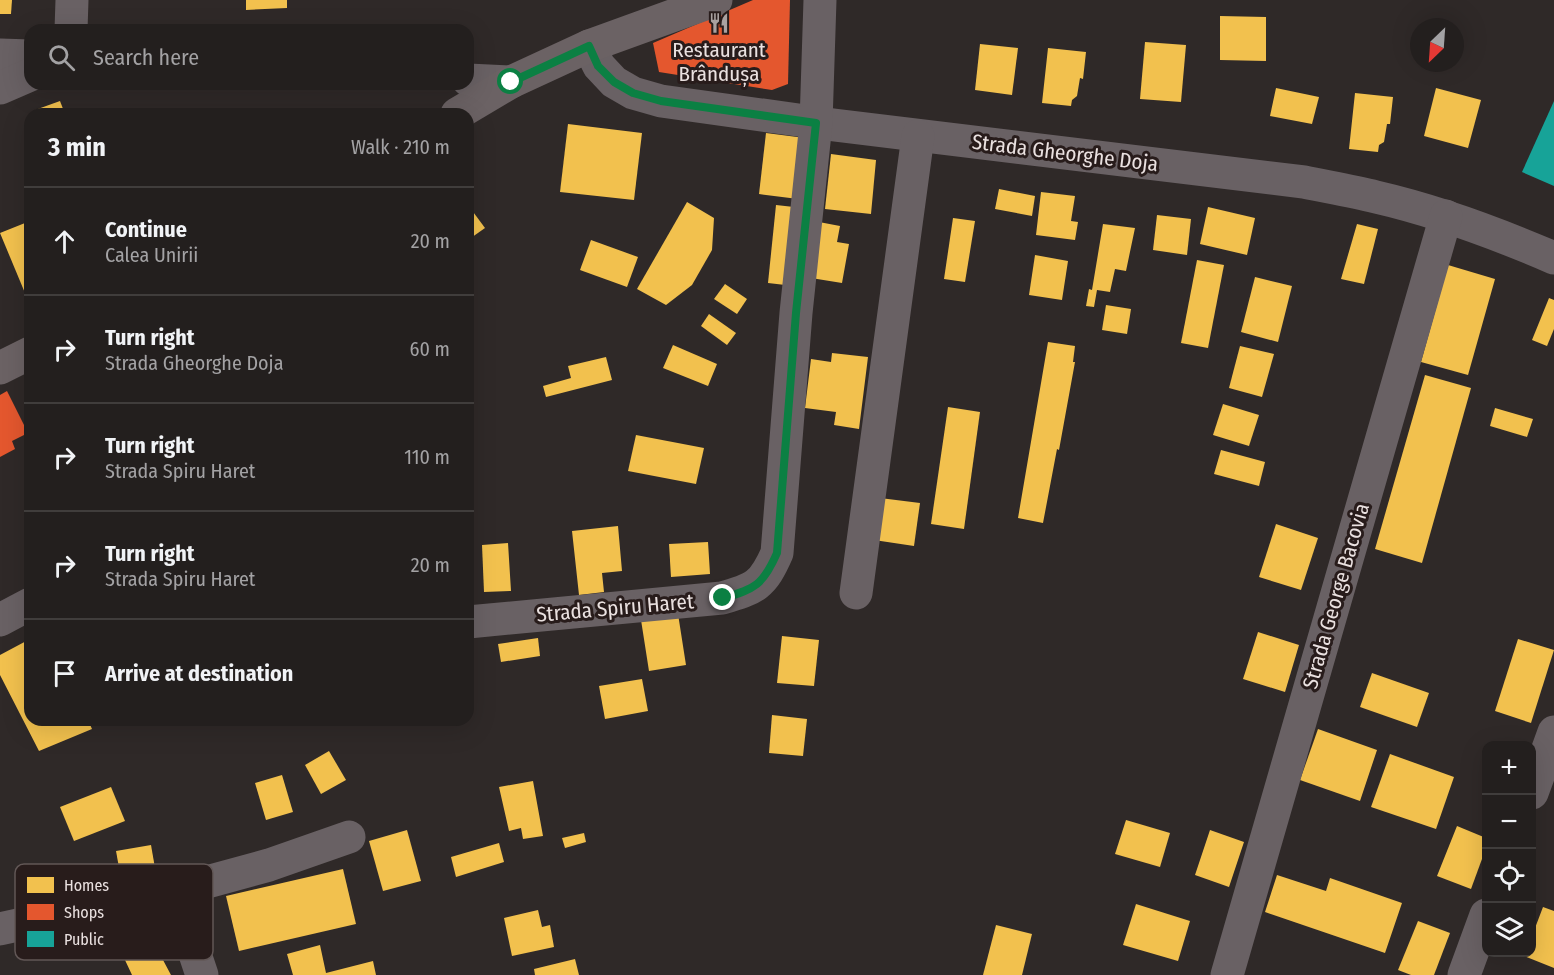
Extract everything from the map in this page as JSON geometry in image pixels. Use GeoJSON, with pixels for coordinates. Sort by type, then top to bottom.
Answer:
{"type":"FeatureCollection","features":[{"type":"Feature","properties":{"kind":"main road"},"geometry":{"type":"LineString","coordinates":[[467,108],[511,82],[589,46],[716,0]]}},
{"type":"Feature","properties":{"kind":"main road"},"geometry":{"type":"LineString","coordinates":[[0,368],[24,356]]}},
{"type":"Feature","properties":{"kind":"street"},"geometry":{"type":"LineString","coordinates":[[71,24],[72,0]]}},
{"type":"Feature","properties":{"kind":"street","name":"Strada Spiru Haret"},"geometry":{"type":"LineString","coordinates":[[474,621],[723,598],[746,591],[758,584],[770,570],[777,553],[796,313],[816,123],[820,0]]}},
{"type":"Feature","properties":{"kind":"street","name":"Strada Gheorghe Doja"},"geometry":{"type":"LineString","coordinates":[[589,46],[598,66],[614,82],[633,93],[661,101],[918,136],[1304,182],[1376,196],[1446,216],[1513,240],[1554,258]]}},
{"type":"Feature","properties":{"kind":"street"},"geometry":{"type":"LineString","coordinates":[[0,55],[24,56]]}},
{"type":"Feature","properties":{"kind":"street"},"geometry":{"type":"LineString","coordinates":[[0,88],[24,78]]}},
{"type":"Feature","properties":{"kind":"street"},"geometry":{"type":"LineString","coordinates":[[474,80],[511,82]]}},
{"type":"Feature","properties":{"kind":"street"},"geometry":{"type":"LineString","coordinates":[[856,593],[918,136]]}},
{"type":"Feature","properties":{"kind":"street","name":"Strada George Bacovia"},"geometry":{"type":"LineString","coordinates":[[1227,975],[1446,216]]}},
{"type":"Feature","properties":{"kind":"street"},"geometry":{"type":"LineString","coordinates":[[0,620],[24,607]]}},
{"type":"Feature","properties":{"kind":"street"},"geometry":{"type":"LineString","coordinates":[[1536,782],[1554,732]]}},
{"type":"Feature","properties":{"kind":"street"},"geometry":{"type":"LineString","coordinates":[[213,880],[268,865],[349,837]]}},
{"type":"Feature","properties":{"kind":"street"},"geometry":{"type":"LineString","coordinates":[[0,929],[15,926]]}},
{"type":"Feature","properties":{"kind":"street"},"geometry":{"type":"LineString","coordinates":[[1464,975],[1482,926]]}},
{"type":"Feature","properties":{"kind":"street"},"geometry":{"type":"LineString","coordinates":[[197,960],[202,975]]}},
{"type":"Feature","properties":{"kind":"building: Homes"},"geometry":{"type":"Polygon","coordinates":[[[0,0],[12,0],[11,14],[0,14],[0,0]]]}},
{"type":"Feature","properties":{"kind":"building: Homes"},"geometry":{"type":"Polygon","coordinates":[[[246,0],[287,0],[287,8],[246,10],[246,0]]]}},
{"type":"Feature","properties":{"kind":"building: Homes"},"geometry":{"type":"Polygon","coordinates":[[[1220,16],[1266,17],[1266,61],[1220,60],[1220,16]]]}},
{"type":"Feature","properties":{"kind":"building: Homes"},"geometry":{"type":"Polygon","coordinates":[[[1145,42],[1186,45],[1181,102],[1140,99],[1145,42]]]}},
{"type":"Feature","properties":{"kind":"building: Homes"},"geometry":{"type":"Polygon","coordinates":[[[980,44],[1018,48],[1012,95],[975,90],[980,44]]]}},
{"type":"Feature","properties":{"kind":"building: Homes"},"geometry":{"type":"Polygon","coordinates":[[[1048,48],[1086,52],[1083,79],[1080,78],[1077,96],[1072,100],[1071,106],[1042,103],[1048,48]]]}},
{"type":"Feature","properties":{"kind":"building: Homes"},"geometry":{"type":"Polygon","coordinates":[[[1276,88],[1319,97],[1312,124],[1270,116],[1276,88]]]}},
{"type":"Feature","properties":{"kind":"building: Homes"},"geometry":{"type":"Polygon","coordinates":[[[1436,88],[1481,100],[1468,148],[1424,136],[1436,88]]]}},
{"type":"Feature","properties":{"kind":"building: Homes"},"geometry":{"type":"Polygon","coordinates":[[[1355,93],[1393,97],[1390,124],[1387,124],[1384,142],[1379,145],[1378,152],[1349,149],[1355,93]]]}},
{"type":"Feature","properties":{"kind":"building: Homes"},"geometry":{"type":"Polygon","coordinates":[[[60,101],[63,108],[41,108],[60,101]]]}},
{"type":"Feature","properties":{"kind":"building: Homes"},"geometry":{"type":"Polygon","coordinates":[[[568,124],[642,133],[634,200],[560,192],[568,124]]]}},
{"type":"Feature","properties":{"kind":"building: Homes"},"geometry":{"type":"Polygon","coordinates":[[[766,133],[805,138],[798,199],[759,194],[766,133]]]}},
{"type":"Feature","properties":{"kind":"building: Homes"},"geometry":{"type":"Polygon","coordinates":[[[831,154],[876,160],[871,214],[825,209],[831,154]]]}},
{"type":"Feature","properties":{"kind":"building: Homes"},"geometry":{"type":"Polygon","coordinates":[[[999,189],[1035,196],[1032,216],[995,209],[999,189]]]}},
{"type":"Feature","properties":{"kind":"building: Homes"},"geometry":{"type":"Polygon","coordinates":[[[1041,192],[1075,196],[1071,221],[1078,222],[1075,240],[1036,235],[1041,192]]]}},
{"type":"Feature","properties":{"kind":"building: Homes"},"geometry":{"type":"Polygon","coordinates":[[[687,202],[714,218],[712,250],[692,285],[666,305],[637,289],[687,202]]]}},
{"type":"Feature","properties":{"kind":"building: Homes"},"geometry":{"type":"Polygon","coordinates":[[[776,205],[803,208],[794,286],[768,283],[776,205]]]}},
{"type":"Feature","properties":{"kind":"building: Homes"},"geometry":{"type":"Polygon","coordinates":[[[1208,207],[1255,218],[1247,255],[1200,244],[1208,207]]]}},
{"type":"Feature","properties":{"kind":"building: Homes"},"geometry":{"type":"Polygon","coordinates":[[[474,213],[485,228],[474,236],[474,213]]]}},
{"type":"Feature","properties":{"kind":"building: Homes"},"geometry":{"type":"Polygon","coordinates":[[[1157,215],[1191,219],[1187,255],[1153,250],[1157,215]]]}},
{"type":"Feature","properties":{"kind":"building: Homes"},"geometry":{"type":"Polygon","coordinates":[[[953,218],[975,221],[965,282],[944,279],[953,218]]]}},
{"type":"Feature","properties":{"kind":"building: Homes"},"geometry":{"type":"Polygon","coordinates":[[[819,222],[840,226],[837,242],[849,244],[842,283],[811,278],[819,222]]]}},
{"type":"Feature","properties":{"kind":"building: Homes"},"geometry":{"type":"Polygon","coordinates":[[[24,223],[24,291],[0,233],[24,223]]]}},
{"type":"Feature","properties":{"kind":"building: Homes"},"geometry":{"type":"Polygon","coordinates":[[[1103,224],[1135,228],[1126,271],[1115,269],[1110,292],[1097,290],[1094,307],[1086,306],[1089,289],[1092,290],[1103,224]]]}},
{"type":"Feature","properties":{"kind":"building: Homes"},"geometry":{"type":"Polygon","coordinates":[[[1357,224],[1378,229],[1364,284],[1341,279],[1357,224]]]}},
{"type":"Feature","properties":{"kind":"building: Homes"},"geometry":{"type":"Polygon","coordinates":[[[591,240],[638,257],[627,287],[580,270],[591,240]]]}},
{"type":"Feature","properties":{"kind":"building: Homes"},"geometry":{"type":"Polygon","coordinates":[[[1035,255],[1068,261],[1062,300],[1029,295],[1035,255]]]}},
{"type":"Feature","properties":{"kind":"building: Homes"},"geometry":{"type":"Polygon","coordinates":[[[1197,260],[1224,265],[1208,348],[1181,343],[1197,260]]]}},
{"type":"Feature","properties":{"kind":"building: Homes"},"geometry":{"type":"Polygon","coordinates":[[[1448,265],[1495,279],[1468,375],[1421,362],[1448,265]]]}},
{"type":"Feature","properties":{"kind":"building: Homes"},"geometry":{"type":"Polygon","coordinates":[[[1255,277],[1292,286],[1278,342],[1241,332],[1255,277]]]}},
{"type":"Feature","properties":{"kind":"building: Homes"},"geometry":{"type":"Polygon","coordinates":[[[725,284],[747,299],[737,314],[714,299],[725,284]]]}},
{"type":"Feature","properties":{"kind":"building: Homes"},"geometry":{"type":"Polygon","coordinates":[[[1549,298],[1554,300],[1554,329],[1547,346],[1532,340],[1549,298]]]}},
{"type":"Feature","properties":{"kind":"building: Homes"},"geometry":{"type":"Polygon","coordinates":[[[1106,305],[1131,309],[1127,334],[1102,330],[1106,305]]]}},
{"type":"Feature","properties":{"kind":"building: Homes"},"geometry":{"type":"Polygon","coordinates":[[[709,314],[736,333],[727,345],[701,326],[709,314]]]}},
{"type":"Feature","properties":{"kind":"building: Homes"},"geometry":{"type":"Polygon","coordinates":[[[1048,342],[1075,346],[1073,362],[1075,362],[1043,523],[1018,518],[1048,342]]]}},
{"type":"Feature","properties":{"kind":"building: Homes"},"geometry":{"type":"Polygon","coordinates":[[[673,345],[717,364],[708,386],[663,368],[673,345]]]}},
{"type":"Feature","properties":{"kind":"building: Homes"},"geometry":{"type":"Polygon","coordinates":[[[1240,346],[1274,354],[1262,397],[1229,388],[1240,346]]]}},
{"type":"Feature","properties":{"kind":"building: Homes"},"geometry":{"type":"Polygon","coordinates":[[[832,353],[868,357],[859,429],[834,425],[836,412],[805,408],[811,359],[831,362],[832,353]]]}},
{"type":"Feature","properties":{"kind":"building: Homes"},"geometry":{"type":"Polygon","coordinates":[[[606,357],[612,380],[546,397],[543,386],[571,378],[568,366],[606,357]]]}},
{"type":"Feature","properties":{"kind":"building: Homes"},"geometry":{"type":"Polygon","coordinates":[[[1425,375],[1471,388],[1422,563],[1375,549],[1425,375]]]}},
{"type":"Feature","properties":{"kind":"building: Homes"},"geometry":{"type":"Polygon","coordinates":[[[1223,404],[1259,415],[1249,446],[1213,435],[1223,404]]]}},
{"type":"Feature","properties":{"kind":"building: Homes"},"geometry":{"type":"Polygon","coordinates":[[[948,407],[980,412],[964,529],[931,524],[948,407]]]}},
{"type":"Feature","properties":{"kind":"building: Homes"},"geometry":{"type":"Polygon","coordinates":[[[1495,408],[1533,419],[1527,437],[1490,426],[1495,408]]]}},
{"type":"Feature","properties":{"kind":"building: Homes"},"geometry":{"type":"Polygon","coordinates":[[[636,435],[704,448],[696,484],[628,471],[636,435]]]}},
{"type":"Feature","properties":{"kind":"building: Homes"},"geometry":{"type":"Polygon","coordinates":[[[1221,450],[1265,462],[1259,486],[1214,474],[1221,450]]]}},
{"type":"Feature","properties":{"kind":"building: Homes"},"geometry":{"type":"Polygon","coordinates":[[[880,498],[920,503],[914,546],[874,540],[880,498]]]}},
{"type":"Feature","properties":{"kind":"building: Homes"},"geometry":{"type":"Polygon","coordinates":[[[1276,524],[1318,538],[1301,590],[1259,577],[1276,524]]]}},
{"type":"Feature","properties":{"kind":"building: Homes"},"geometry":{"type":"Polygon","coordinates":[[[618,526],[622,571],[602,573],[604,592],[579,595],[572,531],[618,526]]]}},
{"type":"Feature","properties":{"kind":"building: Homes"},"geometry":{"type":"Polygon","coordinates":[[[708,542],[710,574],[671,577],[669,544],[708,542]]]}},
{"type":"Feature","properties":{"kind":"building: Homes"},"geometry":{"type":"Polygon","coordinates":[[[508,543],[511,591],[484,592],[482,545],[508,543]]]}},
{"type":"Feature","properties":{"kind":"building: Homes"},"geometry":{"type":"Polygon","coordinates":[[[678,614],[686,665],[649,671],[641,620],[678,614]]]}},
{"type":"Feature","properties":{"kind":"building: Homes"},"geometry":{"type":"Polygon","coordinates":[[[1258,632],[1299,645],[1285,692],[1243,679],[1258,632]]]}},
{"type":"Feature","properties":{"kind":"building: Homes"},"geometry":{"type":"Polygon","coordinates":[[[782,636],[819,640],[814,686],[777,683],[782,636]]]}},
{"type":"Feature","properties":{"kind":"building: Homes"},"geometry":{"type":"Polygon","coordinates":[[[538,638],[540,656],[501,662],[498,644],[538,638]]]}},
{"type":"Feature","properties":{"kind":"building: Homes"},"geometry":{"type":"Polygon","coordinates":[[[1518,639],[1554,650],[1531,723],[1495,711],[1518,639]]]}},
{"type":"Feature","properties":{"kind":"building: Homes"},"geometry":{"type":"Polygon","coordinates":[[[24,642],[24,722],[0,675],[0,655],[24,642]]]}},
{"type":"Feature","properties":{"kind":"building: Homes"},"geometry":{"type":"Polygon","coordinates":[[[1372,673],[1429,693],[1417,727],[1360,707],[1372,673]]]}},
{"type":"Feature","properties":{"kind":"building: Homes"},"geometry":{"type":"Polygon","coordinates":[[[642,679],[648,711],[605,719],[599,686],[642,679]]]}},
{"type":"Feature","properties":{"kind":"building: Homes"},"geometry":{"type":"Polygon","coordinates":[[[772,715],[807,719],[803,756],[769,753],[772,715]]]}},
{"type":"Feature","properties":{"kind":"building: Homes"},"geometry":{"type":"Polygon","coordinates":[[[26,726],[91,726],[92,729],[39,751],[26,726]]]}},
{"type":"Feature","properties":{"kind":"building: Homes"},"geometry":{"type":"Polygon","coordinates":[[[1318,729],[1377,750],[1360,801],[1300,780],[1318,729]]]}},
{"type":"Feature","properties":{"kind":"building: Homes"},"geometry":{"type":"Polygon","coordinates":[[[329,751],[346,780],[321,794],[305,765],[329,751]]]}},
{"type":"Feature","properties":{"kind":"building: Homes"},"geometry":{"type":"Polygon","coordinates":[[[1390,754],[1454,777],[1436,829],[1371,807],[1390,754]]]}},
{"type":"Feature","properties":{"kind":"building: Homes"},"geometry":{"type":"Polygon","coordinates":[[[282,775],[293,812],[266,820],[255,783],[282,775]]]}},
{"type":"Feature","properties":{"kind":"building: Homes"},"geometry":{"type":"Polygon","coordinates":[[[533,781],[543,836],[523,839],[521,828],[509,831],[499,787],[533,781]]]}},
{"type":"Feature","properties":{"kind":"building: Homes"},"geometry":{"type":"Polygon","coordinates":[[[111,787],[125,821],[74,841],[60,807],[111,787]]]}},
{"type":"Feature","properties":{"kind":"building: Homes"},"geometry":{"type":"Polygon","coordinates":[[[1126,820],[1170,833],[1160,867],[1115,854],[1126,820]]]}},
{"type":"Feature","properties":{"kind":"building: Homes"},"geometry":{"type":"Polygon","coordinates":[[[1457,826],[1482,836],[1482,859],[1471,889],[1437,876],[1457,826]]]}},
{"type":"Feature","properties":{"kind":"building: Homes"},"geometry":{"type":"Polygon","coordinates":[[[407,830],[421,881],[383,891],[369,841],[407,830]]]}},
{"type":"Feature","properties":{"kind":"building: Homes"},"geometry":{"type":"Polygon","coordinates":[[[1210,830],[1244,842],[1229,887],[1195,875],[1210,830]]]}},
{"type":"Feature","properties":{"kind":"building: Homes"},"geometry":{"type":"Polygon","coordinates":[[[584,833],[586,842],[565,848],[562,838],[584,833]]]}},
{"type":"Feature","properties":{"kind":"building: Homes"},"geometry":{"type":"Polygon","coordinates":[[[499,843],[504,862],[456,877],[451,857],[499,843]]]}},
{"type":"Feature","properties":{"kind":"building: Homes"},"geometry":{"type":"Polygon","coordinates":[[[151,845],[154,864],[118,864],[116,851],[151,845]]]}},
{"type":"Feature","properties":{"kind":"building: Homes"},"geometry":{"type":"Polygon","coordinates":[[[343,869],[356,924],[239,951],[226,896],[343,869]]]}},
{"type":"Feature","properties":{"kind":"building: Homes"},"geometry":{"type":"Polygon","coordinates":[[[1277,875],[1326,891],[1330,878],[1402,903],[1385,953],[1265,912],[1277,875]]]}},
{"type":"Feature","properties":{"kind":"building: Homes"},"geometry":{"type":"Polygon","coordinates":[[[1136,904],[1190,921],[1178,961],[1123,945],[1136,904]]]}},
{"type":"Feature","properties":{"kind":"building: Homes"},"geometry":{"type":"Polygon","coordinates":[[[1543,907],[1554,911],[1554,968],[1526,957],[1536,957],[1536,925],[1543,907]]]}},
{"type":"Feature","properties":{"kind":"building: Homes"},"geometry":{"type":"Polygon","coordinates":[[[538,910],[542,927],[550,925],[554,947],[512,956],[504,918],[538,910]]]}},
{"type":"Feature","properties":{"kind":"building: Homes"},"geometry":{"type":"Polygon","coordinates":[[[1418,921],[1450,933],[1434,975],[1411,975],[1398,970],[1418,921]]]}},
{"type":"Feature","properties":{"kind":"building: Homes"},"geometry":{"type":"Polygon","coordinates":[[[996,925],[1032,934],[1022,975],[983,975],[996,925]]]}},
{"type":"Feature","properties":{"kind":"building: Homes"},"geometry":{"type":"Polygon","coordinates":[[[320,945],[326,973],[373,961],[376,975],[293,975],[287,954],[320,945]]]}},
{"type":"Feature","properties":{"kind":"building: Homes"},"geometry":{"type":"Polygon","coordinates":[[[575,959],[579,975],[535,975],[534,969],[575,959]]]}},
{"type":"Feature","properties":{"kind":"building: Homes"},"geometry":{"type":"Polygon","coordinates":[[[125,960],[163,960],[171,975],[132,975],[125,960]]]}},
{"type":"Feature","properties":{"kind":"building: Shops"},"geometry":{"type":"Polygon","coordinates":[[[753,0],[790,0],[788,84],[772,90],[659,72],[653,43],[753,0]]]}},
{"type":"Feature","properties":{"kind":"building: Shops"},"geometry":{"type":"Polygon","coordinates":[[[7,391],[24,425],[24,435],[12,441],[15,449],[0,457],[0,395],[7,391]]]}},
{"type":"Feature","properties":{"kind":"building: Public"},"geometry":{"type":"Polygon","coordinates":[[[1554,101],[1554,186],[1522,172],[1554,101]]]}},
{"type":"Feature","properties":{"kind":"place","name":"Restaurant Brândușa"},"geometry":{"type":"Point","coordinates":[719,23]}},
{"type":"Feature","properties":{"kind":"route"},"geometry":{"type":"LineString","coordinates":[[511,82],[589,46],[598,66],[614,82],[633,93],[661,101],[816,123],[796,313],[777,553],[770,570],[758,584],[746,591],[723,598]]}}]}
